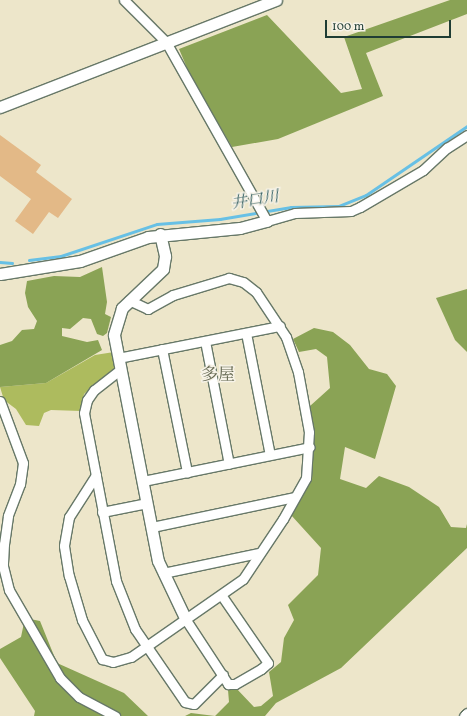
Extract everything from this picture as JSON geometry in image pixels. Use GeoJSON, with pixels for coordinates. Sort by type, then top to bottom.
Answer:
{"type":"FeatureCollection","features":[{"type":"Feature","properties":{"kind":"street"},"geometry":{"type":"LineString","coordinates":[[124,0],[166,42],[267,221]]}},
{"type":"Feature","properties":{"kind":"street"},"geometry":{"type":"LineString","coordinates":[[0,107],[276,0]]}},
{"type":"Feature","properties":{"kind":"street"},"geometry":{"type":"LineString","coordinates":[[0,274],[80,261],[131,241],[160,234],[240,228],[294,213],[340,212],[360,207],[410,179],[447,148],[467,135]]}},
{"type":"Feature","properties":{"kind":"street"},"geometry":{"type":"LineString","coordinates":[[160,234],[165,256],[163,269],[155,279],[129,300],[122,308],[114,335],[147,503],[163,572],[186,620],[228,684],[235,684],[268,663],[222,596]]}},
{"type":"Feature","properties":{"kind":"street"},"geometry":{"type":"LineString","coordinates":[[96,475],[74,507],[66,523],[64,546],[69,576],[82,620],[102,659],[115,662],[131,658],[146,646],[222,596],[243,580],[259,553],[283,519],[306,478],[310,447],[305,402],[298,372],[286,337],[256,292],[243,282],[229,278],[173,295],[148,309],[129,300]]}},
{"type":"Feature","properties":{"kind":"street"},"geometry":{"type":"LineString","coordinates":[[118,358],[280,326]]}},
{"type":"Feature","properties":{"kind":"street"},"geometry":{"type":"LineString","coordinates":[[246,333],[270,455]]}},
{"type":"Feature","properties":{"kind":"street"},"geometry":{"type":"LineString","coordinates":[[204,342],[229,464]]}},
{"type":"Feature","properties":{"kind":"street"},"geometry":{"type":"LineString","coordinates":[[162,349],[186,472]]}},
{"type":"Feature","properties":{"kind":"street"},"geometry":{"type":"LineString","coordinates":[[121,369],[96,387],[85,407],[84,420],[116,581],[135,629],[185,702],[194,704],[223,675]]}},
{"type":"Feature","properties":{"kind":"street"},"geometry":{"type":"LineString","coordinates":[[0,401],[23,463],[20,484],[8,516],[4,544],[3,566],[9,590],[60,678],[79,697],[114,716]]}},
{"type":"Feature","properties":{"kind":"street"},"geometry":{"type":"LineString","coordinates":[[143,481],[310,447]]}},
{"type":"Feature","properties":{"kind":"street"},"geometry":{"type":"LineString","coordinates":[[152,527],[294,497]]}},
{"type":"Feature","properties":{"kind":"street"},"geometry":{"type":"LineString","coordinates":[[102,512],[147,503]]}},
{"type":"Feature","properties":{"kind":"street"},"geometry":{"type":"LineString","coordinates":[[163,572],[259,553]]}},
{"type":"Feature","properties":{"kind":"green space"},"geometry":{"type":"Polygon","coordinates":[[[450,0],[467,0],[467,14],[366,53],[383,96],[278,139],[232,147],[190,75],[179,49],[267,15],[341,93],[362,89],[344,37],[450,0]]]}},
{"type":"Feature","properties":{"kind":"green space"},"geometry":{"type":"Polygon","coordinates":[[[102,267],[107,302],[105,314],[111,317],[107,333],[103,336],[97,334],[91,319],[83,318],[70,329],[62,328],[62,336],[87,342],[98,340],[102,350],[46,383],[0,387],[0,345],[12,341],[22,330],[34,329],[37,321],[28,307],[25,293],[27,281],[54,276],[80,277],[102,267]]]}},
{"type":"Feature","properties":{"kind":"green space"},"geometry":{"type":"Polygon","coordinates":[[[467,289],[467,352],[455,340],[436,298],[467,289]]]}},
{"type":"Feature","properties":{"kind":"green space"},"geometry":{"type":"Polygon","coordinates":[[[314,328],[333,332],[350,345],[369,369],[387,374],[396,386],[375,459],[345,447],[340,479],[366,488],[379,476],[409,487],[439,507],[451,527],[466,528],[467,524],[467,548],[341,668],[276,703],[265,716],[215,716],[229,702],[228,690],[235,687],[254,707],[261,706],[273,696],[269,672],[281,662],[284,638],[294,620],[288,605],[318,575],[321,548],[291,515],[312,480],[313,444],[310,406],[330,388],[327,357],[316,349],[299,352],[293,339],[314,328]]]}},
{"type":"Feature","properties":{"kind":"green space"},"geometry":{"type":"Polygon","coordinates":[[[114,352],[115,368],[84,394],[81,411],[51,410],[44,413],[39,426],[26,425],[16,409],[4,400],[0,387],[46,383],[95,355],[114,352]]]}},
{"type":"Feature","properties":{"kind":"green space"},"geometry":{"type":"Polygon","coordinates":[[[25,618],[40,621],[57,663],[124,693],[148,716],[34,716],[35,711],[0,658],[0,649],[21,637],[25,618]]]}},
{"type":"Feature","properties":{"kind":"green space"},"geometry":{"type":"Polygon","coordinates":[[[191,713],[215,716],[185,716],[191,713]]]}},
{"type":"Feature","properties":{"kind":"building"},"geometry":{"type":"Polygon","coordinates":[[[0,135],[41,165],[36,172],[72,199],[58,218],[49,212],[33,234],[15,221],[31,199],[0,176],[0,135]]]}},
{"type":"Feature","properties":{"kind":"waterway","name":"井口川"},"geometry":{"type":"LineString","coordinates":[[29,260],[61,256],[157,224],[220,219],[291,207],[339,206],[366,195],[467,126]]}},
{"type":"Feature","properties":{"kind":"waterway","name":"井口川"},"geometry":{"type":"LineString","coordinates":[[0,262],[12,263]]}},
{"type":"Feature","properties":{"kind":"district","name":"多屋"},"geometry":{"type":"Point","coordinates":[218,376]}}]}
